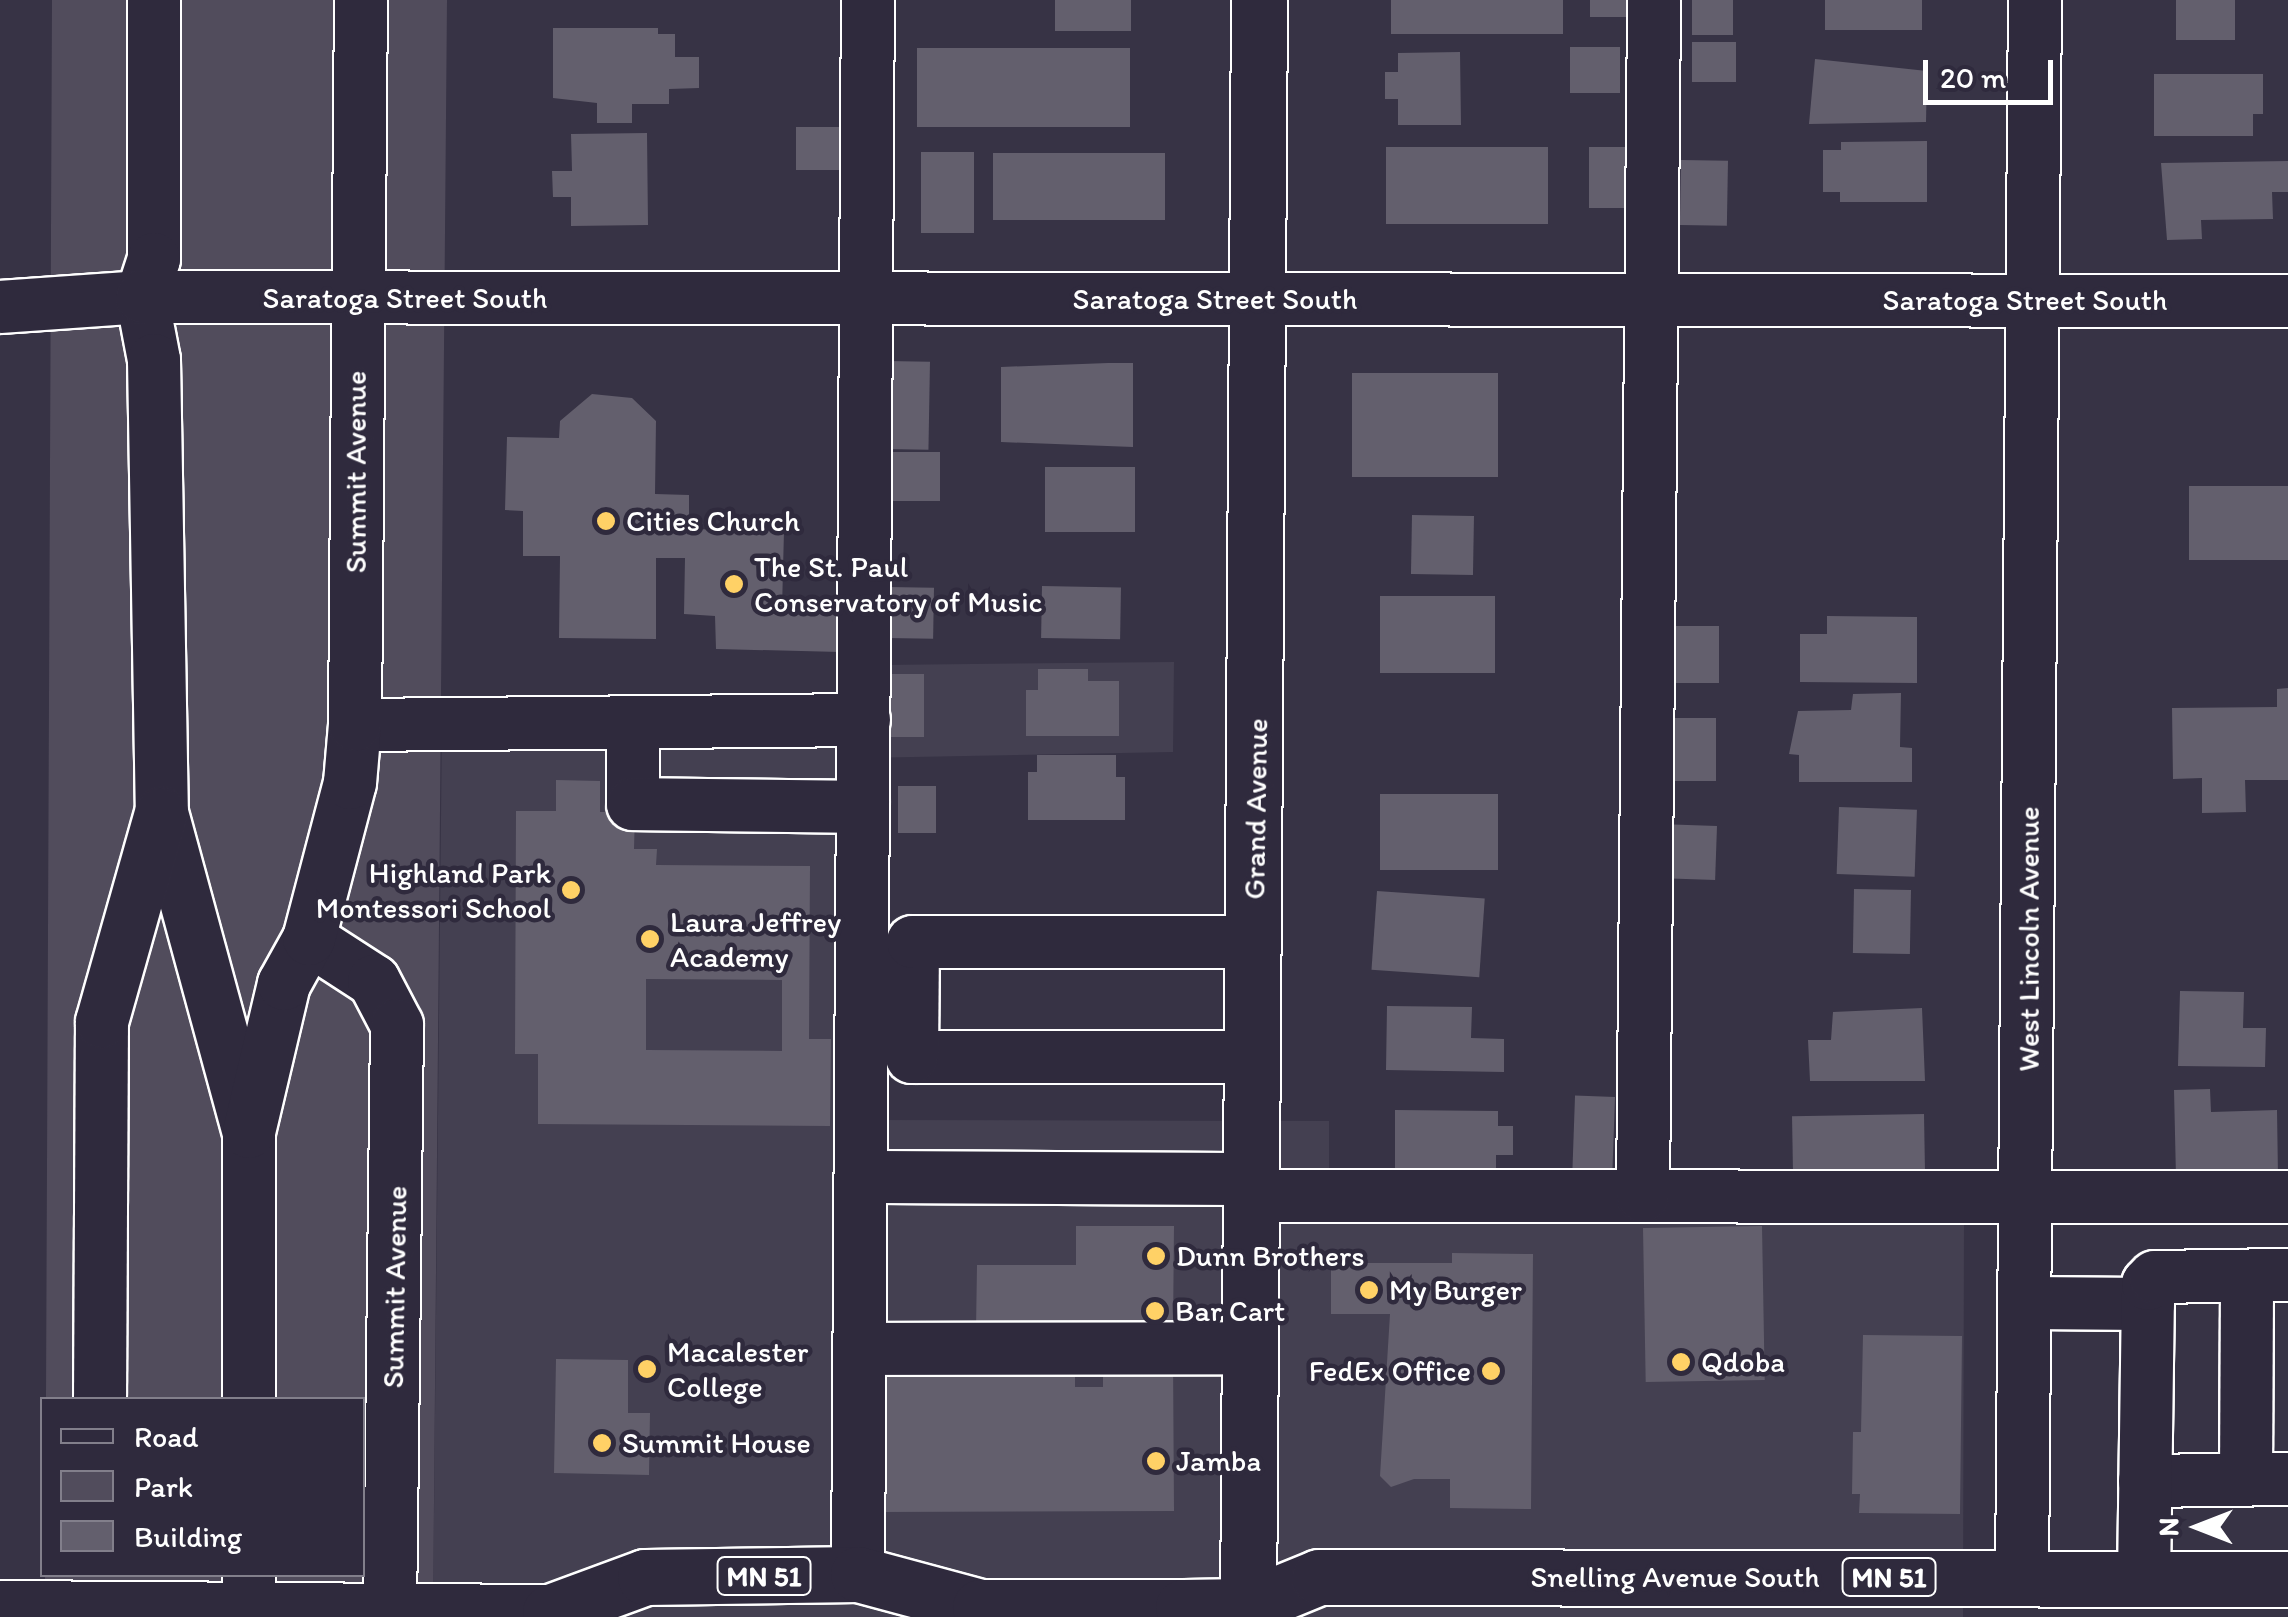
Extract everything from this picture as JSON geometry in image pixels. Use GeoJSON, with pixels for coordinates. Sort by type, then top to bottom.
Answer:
{"type":"FeatureCollection","features":[{"type":"Feature","properties":{"kind":"main road","name":"Grand Avenue"},"geometry":{"type":"LineString","coordinates":[[1254,1613],[1251,1348],[1258,0]]}},
{"type":"Feature","properties":{"kind":"main road","name":"Snelling Avenue South"},"geometry":{"type":"LineString","coordinates":[[100,1600],[249,1601],[390,1614],[556,1615],[645,1576],[858,1574],[969,1614],[1254,1613],[1319,1576],[2288,1579]]}},
{"type":"Feature","properties":{"kind":"main road"},"geometry":{"type":"LineString","coordinates":[[1936,1617],[2006,1611],[2022,1578]]}},
{"type":"Feature","properties":{"kind":"main road","name":"MN 51"},"geometry":{"type":"LineString","coordinates":[[0,1608],[100,1600]]}},
{"type":"Feature","properties":{"kind":"street","name":"Summit Avenue"},"geometry":{"type":"LineString","coordinates":[[154,0],[154,259],[142,298],[154,360],[162,813],[248,1132]]}},
{"type":"Feature","properties":{"kind":"street","name":"Summit Avenue"},"geometry":{"type":"LineString","coordinates":[[248,1397],[248,1132],[284,984],[309,939],[350,782],[355,725],[361,0]]}},
{"type":"Feature","properties":{"kind":"street"},"geometry":{"type":"LineString","coordinates":[[858,1574],[868,0]]}},
{"type":"Feature","properties":{"kind":"street"},"geometry":{"type":"LineString","coordinates":[[1643,1196],[1654,0]]}},
{"type":"Feature","properties":{"kind":"street","name":"West Lincoln Avenue"},"geometry":{"type":"LineString","coordinates":[[2022,1578],[2035,0]]}},
{"type":"Feature","properties":{"kind":"street","name":"Saratoga Street South"},"geometry":{"type":"LineString","coordinates":[[0,307],[142,298],[2288,301]]}},
{"type":"Feature","properties":{"kind":"street"},"geometry":{"type":"LineString","coordinates":[[355,725],[864,720]]}},
{"type":"Feature","properties":{"kind":"street"},"geometry":{"type":"LineString","coordinates":[[633,723],[633,804],[863,807]]}},
{"type":"Feature","properties":{"kind":"street","name":"Summit Avenue"},"geometry":{"type":"LineString","coordinates":[[100,1397],[102,1022],[162,813]]}},
{"type":"Feature","properties":{"kind":"street","name":"Summit Avenue"},"geometry":{"type":"LineString","coordinates":[[309,939],[374,981],[398,1025],[390,1614]]}},
{"type":"Feature","properties":{"kind":"street"},"geometry":{"type":"LineString","coordinates":[[1254,942],[913,942],[912,1057],[1254,1057]]}},
{"type":"Feature","properties":{"kind":"street"},"geometry":{"type":"LineString","coordinates":[[861,1177],[1643,1196],[2288,1197]]}},
{"type":"Feature","properties":{"kind":"street"},"geometry":{"type":"LineString","coordinates":[[2144,1579],[2145,1481],[2148,1284],[2155,1277],[2267,1276],[2267,1479],[2145,1481]]}},
{"type":"Feature","properties":{"kind":"street"},"geometry":{"type":"LineString","coordinates":[[2027,1303],[2148,1304]]}},
{"type":"Feature","properties":{"kind":"street"},"geometry":{"type":"LineString","coordinates":[[860,1349],[1251,1348]]}},
{"type":"Feature","properties":{"kind":"shaded area"},"geometry":{"type":"Polygon","coordinates":[[[1174,662],[1173,752],[860,758],[860,1120],[1329,1121],[1329,1212],[1964,1220],[1963,1617],[433,1617],[442,719],[860,722],[882,665],[1174,662]]]}},
{"type":"Feature","properties":{"kind":"green space"},"geometry":{"type":"Polygon","coordinates":[[[52,0],[447,0],[433,1617],[45,1617],[45,1577],[365,1577],[365,1397],[46,1397],[52,0]]]}},
{"type":"Feature","properties":{"kind":"building"},"geometry":{"type":"Polygon","coordinates":[[[1055,0],[1131,0],[1131,31],[1055,31],[1055,0]]]}},
{"type":"Feature","properties":{"kind":"building"},"geometry":{"type":"Polygon","coordinates":[[[1391,0],[1563,0],[1563,34],[1391,34],[1391,0]]]}},
{"type":"Feature","properties":{"kind":"building"},"geometry":{"type":"Polygon","coordinates":[[[1590,0],[1630,0],[1630,17],[1590,17],[1590,0]]]}},
{"type":"Feature","properties":{"kind":"building"},"geometry":{"type":"Polygon","coordinates":[[[1692,0],[1733,0],[1733,35],[1692,35],[1692,0]]]}},
{"type":"Feature","properties":{"kind":"building"},"geometry":{"type":"Polygon","coordinates":[[[1825,0],[1922,0],[1922,30],[1825,30],[1825,0]]]}},
{"type":"Feature","properties":{"kind":"building"},"geometry":{"type":"Polygon","coordinates":[[[2176,0],[2235,0],[2235,40],[2176,40],[2176,0]]]}},
{"type":"Feature","properties":{"kind":"building"},"geometry":{"type":"Polygon","coordinates":[[[553,28],[658,28],[658,34],[675,34],[675,57],[699,57],[699,88],[669,89],[669,104],[632,104],[632,123],[597,123],[597,103],[553,98],[553,28]]]}},
{"type":"Feature","properties":{"kind":"building"},"geometry":{"type":"Polygon","coordinates":[[[1692,42],[1736,42],[1736,82],[1692,82],[1692,42]]]}},
{"type":"Feature","properties":{"kind":"building"},"geometry":{"type":"Polygon","coordinates":[[[1570,47],[1620,47],[1620,93],[1570,93],[1570,47]]]}},
{"type":"Feature","properties":{"kind":"building"},"geometry":{"type":"Polygon","coordinates":[[[917,48],[1130,48],[1130,127],[917,127],[917,48]]]}},
{"type":"Feature","properties":{"kind":"building"},"geometry":{"type":"Polygon","coordinates":[[[1460,52],[1461,125],[1398,125],[1398,99],[1385,99],[1385,72],[1398,72],[1398,53],[1460,52]]]}},
{"type":"Feature","properties":{"kind":"building"},"geometry":{"type":"Polygon","coordinates":[[[1815,59],[1927,71],[1926,122],[1809,124],[1815,59]]]}},
{"type":"Feature","properties":{"kind":"building"},"geometry":{"type":"Polygon","coordinates":[[[2154,74],[2263,74],[2263,114],[2253,114],[2253,136],[2154,136],[2154,74]]]}},
{"type":"Feature","properties":{"kind":"building"},"geometry":{"type":"Polygon","coordinates":[[[796,127],[840,127],[840,170],[796,170],[796,127]]]}},
{"type":"Feature","properties":{"kind":"building"},"geometry":{"type":"Polygon","coordinates":[[[647,133],[648,225],[571,226],[571,197],[553,197],[552,171],[572,171],[571,134],[647,133]]]}},
{"type":"Feature","properties":{"kind":"building"},"geometry":{"type":"Polygon","coordinates":[[[1927,141],[1927,202],[1840,202],[1840,192],[1823,192],[1823,150],[1841,150],[1841,142],[1927,141]]]}},
{"type":"Feature","properties":{"kind":"building"},"geometry":{"type":"Polygon","coordinates":[[[1386,147],[1548,147],[1548,224],[1386,224],[1386,147]]]}},
{"type":"Feature","properties":{"kind":"building"},"geometry":{"type":"Polygon","coordinates":[[[1589,147],[1631,147],[1631,208],[1589,208],[1589,147]]]}},
{"type":"Feature","properties":{"kind":"building"},"geometry":{"type":"Polygon","coordinates":[[[921,152],[974,152],[974,233],[921,233],[921,152]]]}},
{"type":"Feature","properties":{"kind":"building"},"geometry":{"type":"Polygon","coordinates":[[[993,153],[1165,153],[1165,220],[993,220],[993,153]]]}},
{"type":"Feature","properties":{"kind":"building"},"geometry":{"type":"Polygon","coordinates":[[[1681,160],[1728,161],[1727,226],[1680,225],[1681,160]]]}},
{"type":"Feature","properties":{"kind":"building"},"geometry":{"type":"Polygon","coordinates":[[[2288,161],[2288,192],[2272,192],[2273,219],[2201,220],[2202,239],[2167,240],[2161,163],[2288,161]]]}},
{"type":"Feature","properties":{"kind":"building"},"geometry":{"type":"Polygon","coordinates":[[[887,361],[930,362],[928,450],[885,449],[887,361]]]}},
{"type":"Feature","properties":{"kind":"building"},"geometry":{"type":"Polygon","coordinates":[[[1133,363],[1133,447],[1001,442],[1001,367],[1133,363]]]}},
{"type":"Feature","properties":{"kind":"building"},"geometry":{"type":"Polygon","coordinates":[[[1352,373],[1498,373],[1498,477],[1352,477],[1352,373]]]}},
{"type":"Feature","properties":{"kind":"building"},"geometry":{"type":"Polygon","coordinates":[[[592,394],[632,398],[656,421],[655,494],[689,495],[689,529],[784,531],[782,609],[840,609],[840,652],[716,649],[715,616],[684,614],[685,558],[656,558],[656,639],[559,638],[560,556],[523,556],[523,511],[505,510],[507,437],[559,438],[560,421],[592,394]]]}},
{"type":"Feature","properties":{"kind":"building"},"geometry":{"type":"Polygon","coordinates":[[[892,452],[940,452],[940,501],[892,501],[892,452]]]}},
{"type":"Feature","properties":{"kind":"building"},"geometry":{"type":"Polygon","coordinates":[[[1045,467],[1135,467],[1135,532],[1045,532],[1045,467]]]}},
{"type":"Feature","properties":{"kind":"building"},"geometry":{"type":"Polygon","coordinates":[[[2189,486],[2288,486],[2288,560],[2189,560],[2189,486]]]}},
{"type":"Feature","properties":{"kind":"building"},"geometry":{"type":"Polygon","coordinates":[[[1412,515],[1474,516],[1473,575],[1411,574],[1412,515]]]}},
{"type":"Feature","properties":{"kind":"building"},"geometry":{"type":"Polygon","coordinates":[[[1042,586],[1121,587],[1120,639],[1041,638],[1042,586]]]}},
{"type":"Feature","properties":{"kind":"building"},"geometry":{"type":"Polygon","coordinates":[[[888,587],[934,588],[933,639],[887,638],[888,587]]]}},
{"type":"Feature","properties":{"kind":"building"},"geometry":{"type":"Polygon","coordinates":[[[1380,596],[1495,596],[1495,673],[1380,673],[1380,596]]]}},
{"type":"Feature","properties":{"kind":"building"},"geometry":{"type":"Polygon","coordinates":[[[1827,616],[1917,617],[1917,683],[1800,682],[1800,634],[1827,634],[1827,616]]]}},
{"type":"Feature","properties":{"kind":"building"},"geometry":{"type":"Polygon","coordinates":[[[1674,626],[1719,626],[1719,683],[1674,683],[1674,626]]]}},
{"type":"Feature","properties":{"kind":"building"},"geometry":{"type":"Polygon","coordinates":[[[1038,669],[1088,669],[1088,681],[1119,681],[1119,736],[1026,736],[1026,690],[1038,690],[1038,669]]]}},
{"type":"Feature","properties":{"kind":"building"},"geometry":{"type":"Polygon","coordinates":[[[880,674],[924,674],[924,737],[880,737],[880,674]]]}},
{"type":"Feature","properties":{"kind":"building"},"geometry":{"type":"Polygon","coordinates":[[[2288,688],[2288,780],[2245,780],[2246,812],[2202,813],[2202,778],[2173,779],[2172,708],[2277,707],[2277,689],[2288,688]]]}},
{"type":"Feature","properties":{"kind":"building"},"geometry":{"type":"Polygon","coordinates":[[[1901,693],[1900,747],[1912,748],[1912,782],[1799,782],[1799,755],[1789,754],[1798,711],[1851,710],[1853,694],[1901,693]]]}},
{"type":"Feature","properties":{"kind":"building"},"geometry":{"type":"Polygon","coordinates":[[[1675,718],[1716,718],[1716,781],[1675,781],[1675,718]]]}},
{"type":"Feature","properties":{"kind":"building"},"geometry":{"type":"Polygon","coordinates":[[[1037,755],[1116,755],[1116,777],[1125,777],[1125,820],[1028,820],[1028,772],[1037,772],[1037,755]]]}},
{"type":"Feature","properties":{"kind":"building"},"geometry":{"type":"Polygon","coordinates":[[[556,780],[600,781],[600,812],[635,812],[634,849],[657,849],[656,865],[810,866],[809,1039],[831,1039],[830,1126],[538,1124],[538,1054],[515,1054],[516,811],[556,811],[556,780]],[[646,979],[646,1050],[782,1051],[782,980],[646,979]]]}},
{"type":"Feature","properties":{"kind":"building"},"geometry":{"type":"Polygon","coordinates":[[[898,786],[936,786],[936,833],[898,833],[898,786]]]}},
{"type":"Feature","properties":{"kind":"building"},"geometry":{"type":"Polygon","coordinates":[[[1380,794],[1498,794],[1498,870],[1380,870],[1380,794]]]}},
{"type":"Feature","properties":{"kind":"building"},"geometry":{"type":"Polygon","coordinates":[[[1839,807],[1917,810],[1915,877],[1837,874],[1839,807]]]}},
{"type":"Feature","properties":{"kind":"building"},"geometry":{"type":"Polygon","coordinates":[[[1673,824],[1717,826],[1715,880],[1671,878],[1673,824]]]}},
{"type":"Feature","properties":{"kind":"building"},"geometry":{"type":"Polygon","coordinates":[[[1854,889],[1911,890],[1910,954],[1853,953],[1854,889]]]}},
{"type":"Feature","properties":{"kind":"building"},"geometry":{"type":"Polygon","coordinates":[[[1377,891],[1485,899],[1479,977],[1371,970],[1377,891]]]}},
{"type":"Feature","properties":{"kind":"building"},"geometry":{"type":"Polygon","coordinates":[[[2180,991],[2244,992],[2243,1028],[2266,1028],[2265,1067],[2178,1066],[2180,991]]]}},
{"type":"Feature","properties":{"kind":"building"},"geometry":{"type":"Polygon","coordinates":[[[1387,1006],[1472,1007],[1471,1038],[1504,1039],[1504,1072],[1386,1070],[1387,1006]]]}},
{"type":"Feature","properties":{"kind":"building"},"geometry":{"type":"Polygon","coordinates":[[[1922,1008],[1925,1081],[1810,1081],[1808,1040],[1831,1040],[1833,1012],[1922,1008]]]}},
{"type":"Feature","properties":{"kind":"building"},"geometry":{"type":"Polygon","coordinates":[[[2210,1089],[2211,1112],[2277,1110],[2278,1176],[2176,1178],[2174,1090],[2210,1089]]]}},
{"type":"Feature","properties":{"kind":"building"},"geometry":{"type":"Polygon","coordinates":[[[1575,1096],[1615,1097],[1612,1173],[1572,1172],[1575,1096]]]}},
{"type":"Feature","properties":{"kind":"building"},"geometry":{"type":"Polygon","coordinates":[[[1395,1110],[1498,1111],[1498,1126],[1513,1126],[1513,1155],[1496,1155],[1496,1171],[1395,1171],[1395,1110]]]}},
{"type":"Feature","properties":{"kind":"building"},"geometry":{"type":"Polygon","coordinates":[[[1924,1114],[1925,1172],[1793,1174],[1792,1116],[1924,1114]]]}},
{"type":"Feature","properties":{"kind":"building"},"geometry":{"type":"Polygon","coordinates":[[[1076,1226],[1174,1226],[1173,1331],[976,1329],[977,1265],[1076,1265],[1076,1226]]]}},
{"type":"Feature","properties":{"kind":"building"},"geometry":{"type":"Polygon","coordinates":[[[1762,1226],[1765,1380],[1646,1382],[1643,1228],[1762,1226]]]}},
{"type":"Feature","properties":{"kind":"building"},"geometry":{"type":"Polygon","coordinates":[[[1452,1253],[1533,1254],[1531,1509],[1450,1508],[1450,1479],[1414,1479],[1391,1487],[1380,1476],[1390,1314],[1331,1314],[1331,1263],[1452,1263],[1452,1253]]]}},
{"type":"Feature","properties":{"kind":"building"},"geometry":{"type":"Polygon","coordinates":[[[1863,1335],[1962,1336],[1960,1514],[1859,1513],[1860,1494],[1852,1494],[1853,1432],[1861,1432],[1863,1335]]]}},
{"type":"Feature","properties":{"kind":"building"},"geometry":{"type":"Polygon","coordinates":[[[1103,1356],[1173,1356],[1174,1511],[879,1512],[878,1366],[1075,1365],[1075,1387],[1103,1387],[1103,1356]]]}},
{"type":"Feature","properties":{"kind":"building","name":"Summit House"},"geometry":{"type":"Polygon","coordinates":[[[556,1359],[628,1360],[628,1413],[650,1413],[649,1475],[554,1473],[556,1359]]]}},
{"type":"Feature","properties":{"kind":"place","name":"Cities Church"},"geometry":{"type":"Point","coordinates":[606,521]}},
{"type":"Feature","properties":{"kind":"place","name":"The St. Paul Conservatory of Music"},"geometry":{"type":"Point","coordinates":[734,584]}},
{"type":"Feature","properties":{"kind":"place","name":"Highland Park Montessori School"},"geometry":{"type":"Point","coordinates":[571,890]}},
{"type":"Feature","properties":{"kind":"place","name":"Laura Jeffrey Academy"},"geometry":{"type":"Point","coordinates":[650,939]}},
{"type":"Feature","properties":{"kind":"place","name":"Dunn Brothers"},"geometry":{"type":"Point","coordinates":[1156,1256]}},
{"type":"Feature","properties":{"kind":"place","name":"My Burger"},"geometry":{"type":"Point","coordinates":[1369,1290]}},
{"type":"Feature","properties":{"kind":"place","name":"Bar Cart"},"geometry":{"type":"Point","coordinates":[1155,1311]}},
{"type":"Feature","properties":{"kind":"place","name":"Qdoba"},"geometry":{"type":"Point","coordinates":[1681,1362]}},
{"type":"Feature","properties":{"kind":"place","name":"Macalester College"},"geometry":{"type":"Point","coordinates":[647,1369]}},
{"type":"Feature","properties":{"kind":"place","name":"FedEx Office"},"geometry":{"type":"Point","coordinates":[1491,1371]}},
{"type":"Feature","properties":{"kind":"place","name":"Summit House"},"geometry":{"type":"Point","coordinates":[602,1443]}},
{"type":"Feature","properties":{"kind":"place","name":"Jamba"},"geometry":{"type":"Point","coordinates":[1156,1461]}}]}
